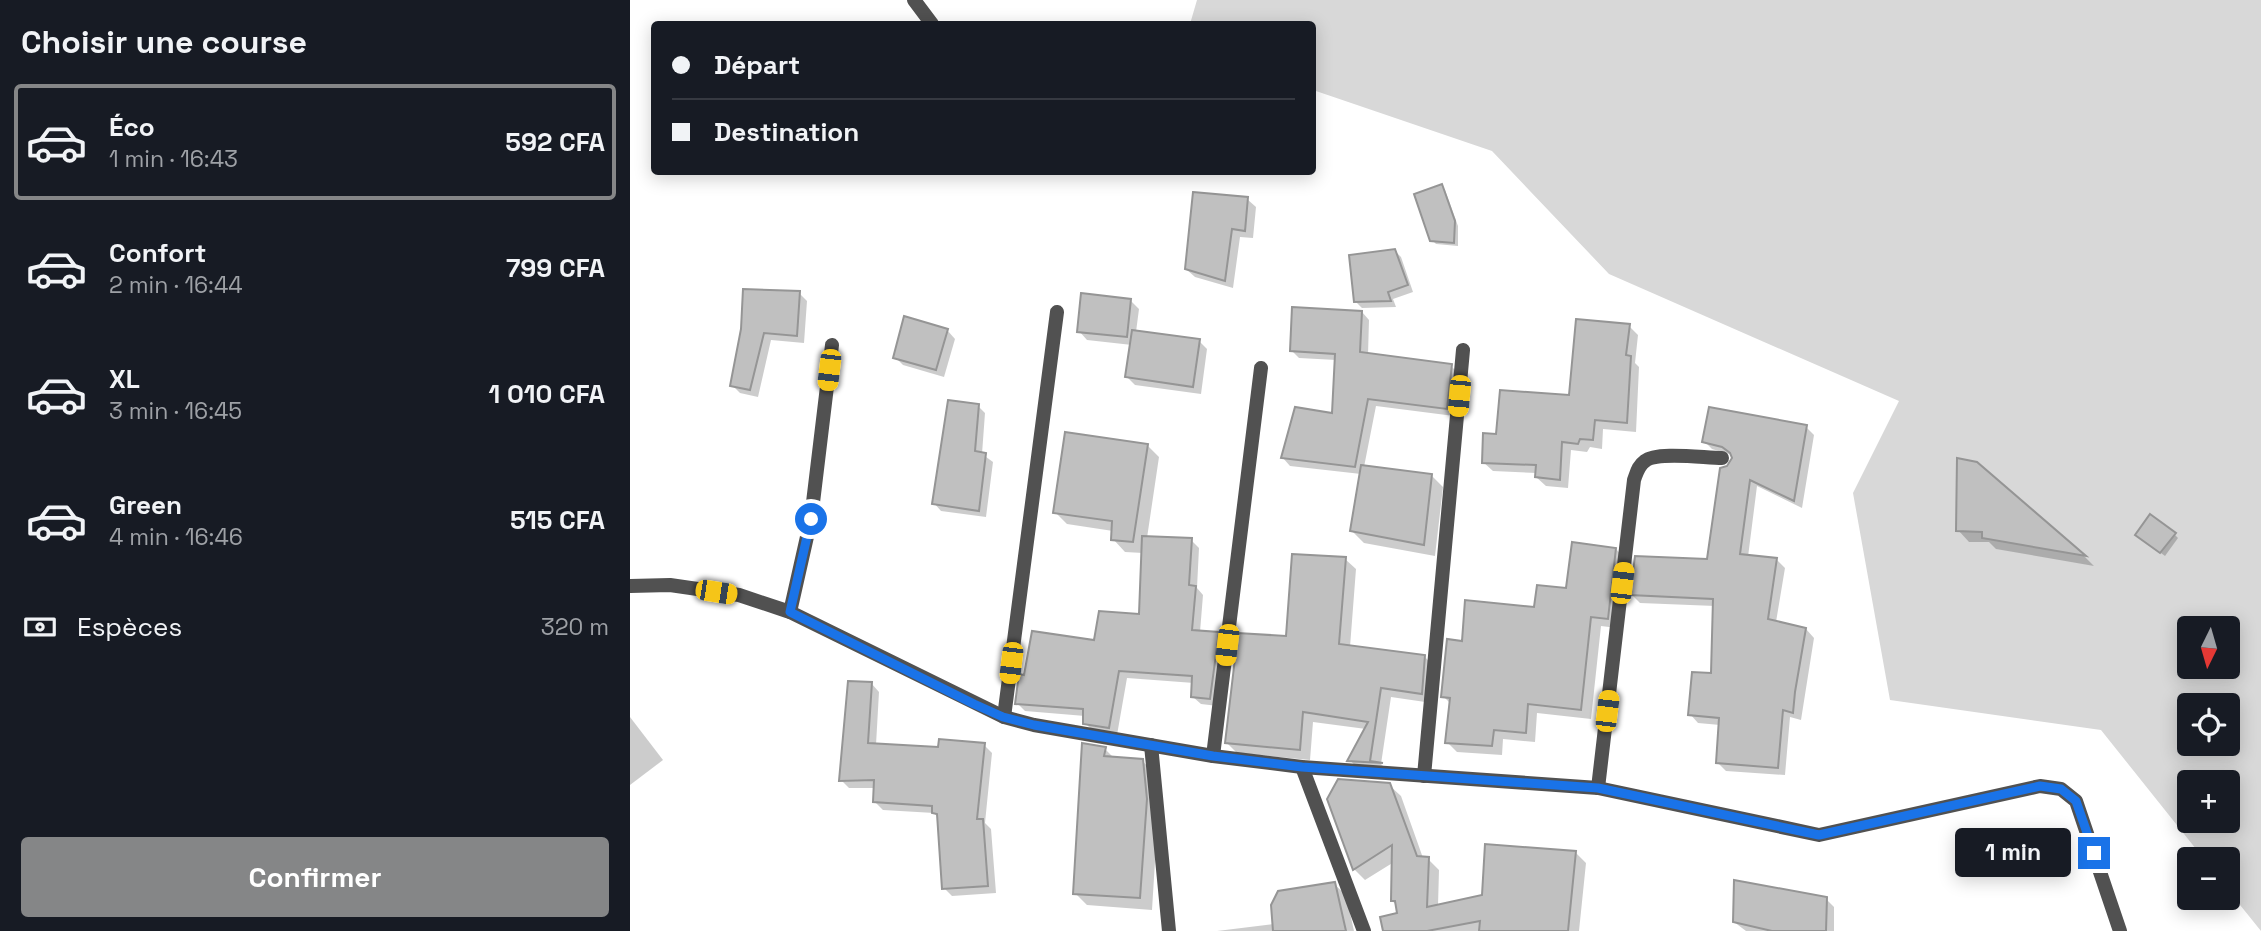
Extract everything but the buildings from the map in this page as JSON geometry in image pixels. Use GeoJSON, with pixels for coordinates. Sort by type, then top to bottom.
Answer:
{"type":"FeatureCollection","features":[{"type":"Feature","properties":{"kind":"street"},"geometry":{"type":"LineString","coordinates":[[914,0],[930,21]]}},
{"type":"Feature","properties":{"kind":"street"},"geometry":{"type":"LineString","coordinates":[[1003,717],[1057,312]]}},
{"type":"Feature","properties":{"kind":"street"},"geometry":{"type":"LineString","coordinates":[[790,612],[811,519],[832,345]]}},
{"type":"Feature","properties":{"kind":"street"},"geometry":{"type":"LineString","coordinates":[[1424,776],[1463,350]]}},
{"type":"Feature","properties":{"kind":"street"},"geometry":{"type":"LineString","coordinates":[[1213,756],[1261,368]]}},
{"type":"Feature","properties":{"kind":"street"},"geometry":{"type":"LineString","coordinates":[[1598,788],[1634,480],[1638,467],[1647,459],[1660,457],[1722,458]]}},
{"type":"Feature","properties":{"kind":"street"},"geometry":{"type":"LineString","coordinates":[[630,586],[670,585],[727,594],[790,612],[1003,717],[1034,725],[1213,756],[1302,767],[1598,788],[1819,835],[2040,786],[2061,789],[2076,801],[2120,931]]}},
{"type":"Feature","properties":{"kind":"street"},"geometry":{"type":"LineString","coordinates":[[1151,745],[1169,931]]}},
{"type":"Feature","properties":{"kind":"street"},"geometry":{"type":"LineString","coordinates":[[1302,767],[1364,931]]}},
{"type":"Feature","properties":{"kind":"shaded area"},"geometry":{"type":"Polygon","coordinates":[[[1197,0],[2261,0],[2261,931],[2240,905],[2240,847],[2194,847],[2183,833],[2240,833],[2240,770],[2177,770],[2177,825],[2101,730],[1890,700],[1853,493],[1899,401],[1609,274],[1492,151],[1316,91],[1316,21],[1191,21],[1197,0]]]}},
{"type":"Feature","properties":{"kind":"route"},"geometry":{"type":"LineString","coordinates":[[811,519],[790,612],[1003,717],[1034,725],[1213,756],[1302,767],[1598,788],[1819,835],[2040,786],[2061,789],[2076,801],[2094,853]]}}]}
